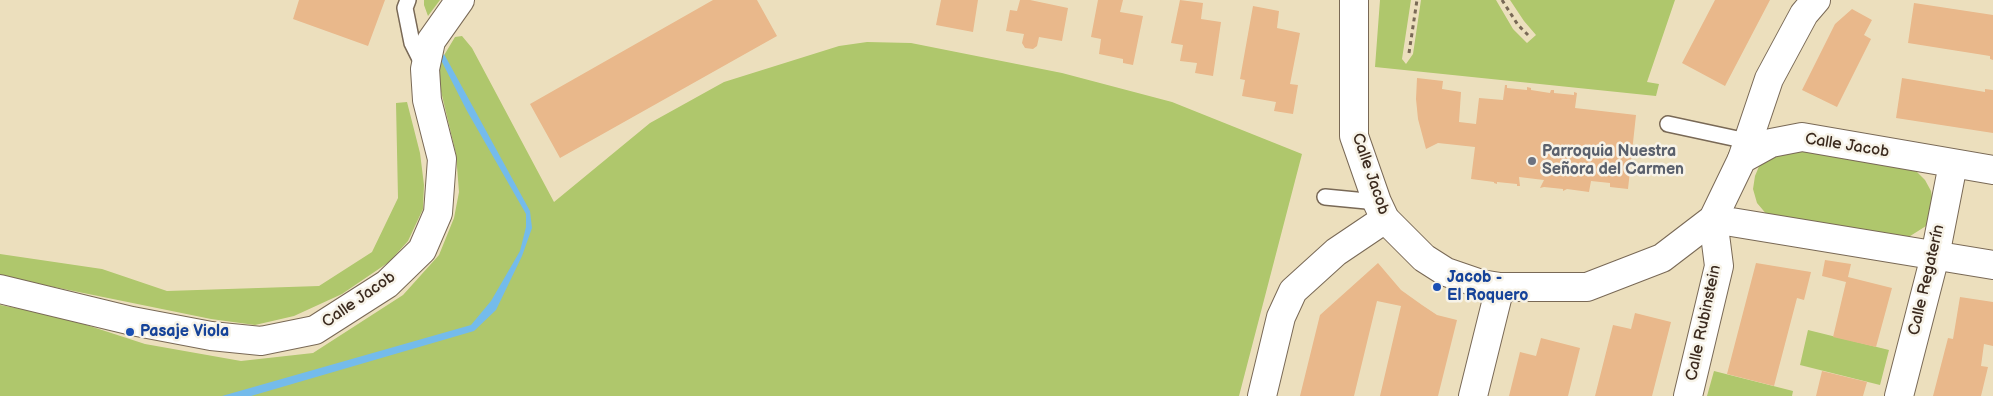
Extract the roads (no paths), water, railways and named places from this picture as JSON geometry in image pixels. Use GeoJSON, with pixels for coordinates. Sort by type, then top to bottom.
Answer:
{"type":"FeatureCollection","features":[{"type":"Feature","properties":{"kind":"street","name":"Calle Jacob"},"geometry":{"type":"LineString","coordinates":[[0,289],[132,321],[211,336],[261,341],[315,330],[387,284],[422,250],[438,213],[442,159],[427,100],[425,69],[431,41],[460,0]]}},
{"type":"Feature","properties":{"kind":"street","name":"Calle Jacob"},"geometry":{"type":"LineString","coordinates":[[1354,0],[1354,136],[1381,210],[1424,258],[1446,272],[1481,284],[1500,287],[1587,287],[1662,258],[1714,219],[1744,150],[1802,137],[1993,170]]}},
{"type":"Feature","properties":{"kind":"street"},"geometry":{"type":"LineString","coordinates":[[1744,150],[1769,79],[1804,14],[1816,0]]}},
{"type":"Feature","properties":{"kind":"street","name":"Calle Regaterín"},"geometry":{"type":"LineString","coordinates":[[1898,396],[1935,256],[1953,164]]}},
{"type":"Feature","properties":{"kind":"street"},"geometry":{"type":"LineString","coordinates":[[1262,396],[1281,317],[1293,291],[1381,210]]}},
{"type":"Feature","properties":{"kind":"street"},"geometry":{"type":"LineString","coordinates":[[1714,219],[1993,265]]}},
{"type":"Feature","properties":{"kind":"street","name":"Calle Rubinstein"},"geometry":{"type":"LineString","coordinates":[[1688,396],[1719,266],[1714,219]]}},
{"type":"Feature","properties":{"kind":"street"},"geometry":{"type":"LineString","coordinates":[[1473,396],[1500,287]]}},
{"type":"Feature","properties":{"kind":"lane"},"geometry":{"type":"LineString","coordinates":[[408,0],[405,8],[412,43],[425,69]]}},
{"type":"Feature","properties":{"kind":"lane"},"geometry":{"type":"LineString","coordinates":[[1668,124],[1744,150]]}},
{"type":"Feature","properties":{"kind":"lane"},"geometry":{"type":"LineString","coordinates":[[1325,197],[1381,210]]}},
{"type":"Feature","properties":{"kind":"water"},"geometry":{"type":"Polygon","coordinates":[[[444,54],[530,211],[532,228],[522,256],[496,310],[474,331],[251,396],[222,396],[471,325],[491,301],[520,251],[526,227],[526,214],[467,111],[441,60],[444,54]]]}},
{"type":"Feature","properties":{"kind":"place","name":"Parroquia Nuestra Señora del Carmen"},"geometry":{"type":"Point","coordinates":[1532,161]}},
{"type":"Feature","properties":{"kind":"place","name":"Jacob - El Roquero"},"geometry":{"type":"Point","coordinates":[1437,287]}},
{"type":"Feature","properties":{"kind":"place","name":"Pasaje Viola"},"geometry":{"type":"Point","coordinates":[130,332]}}]}
